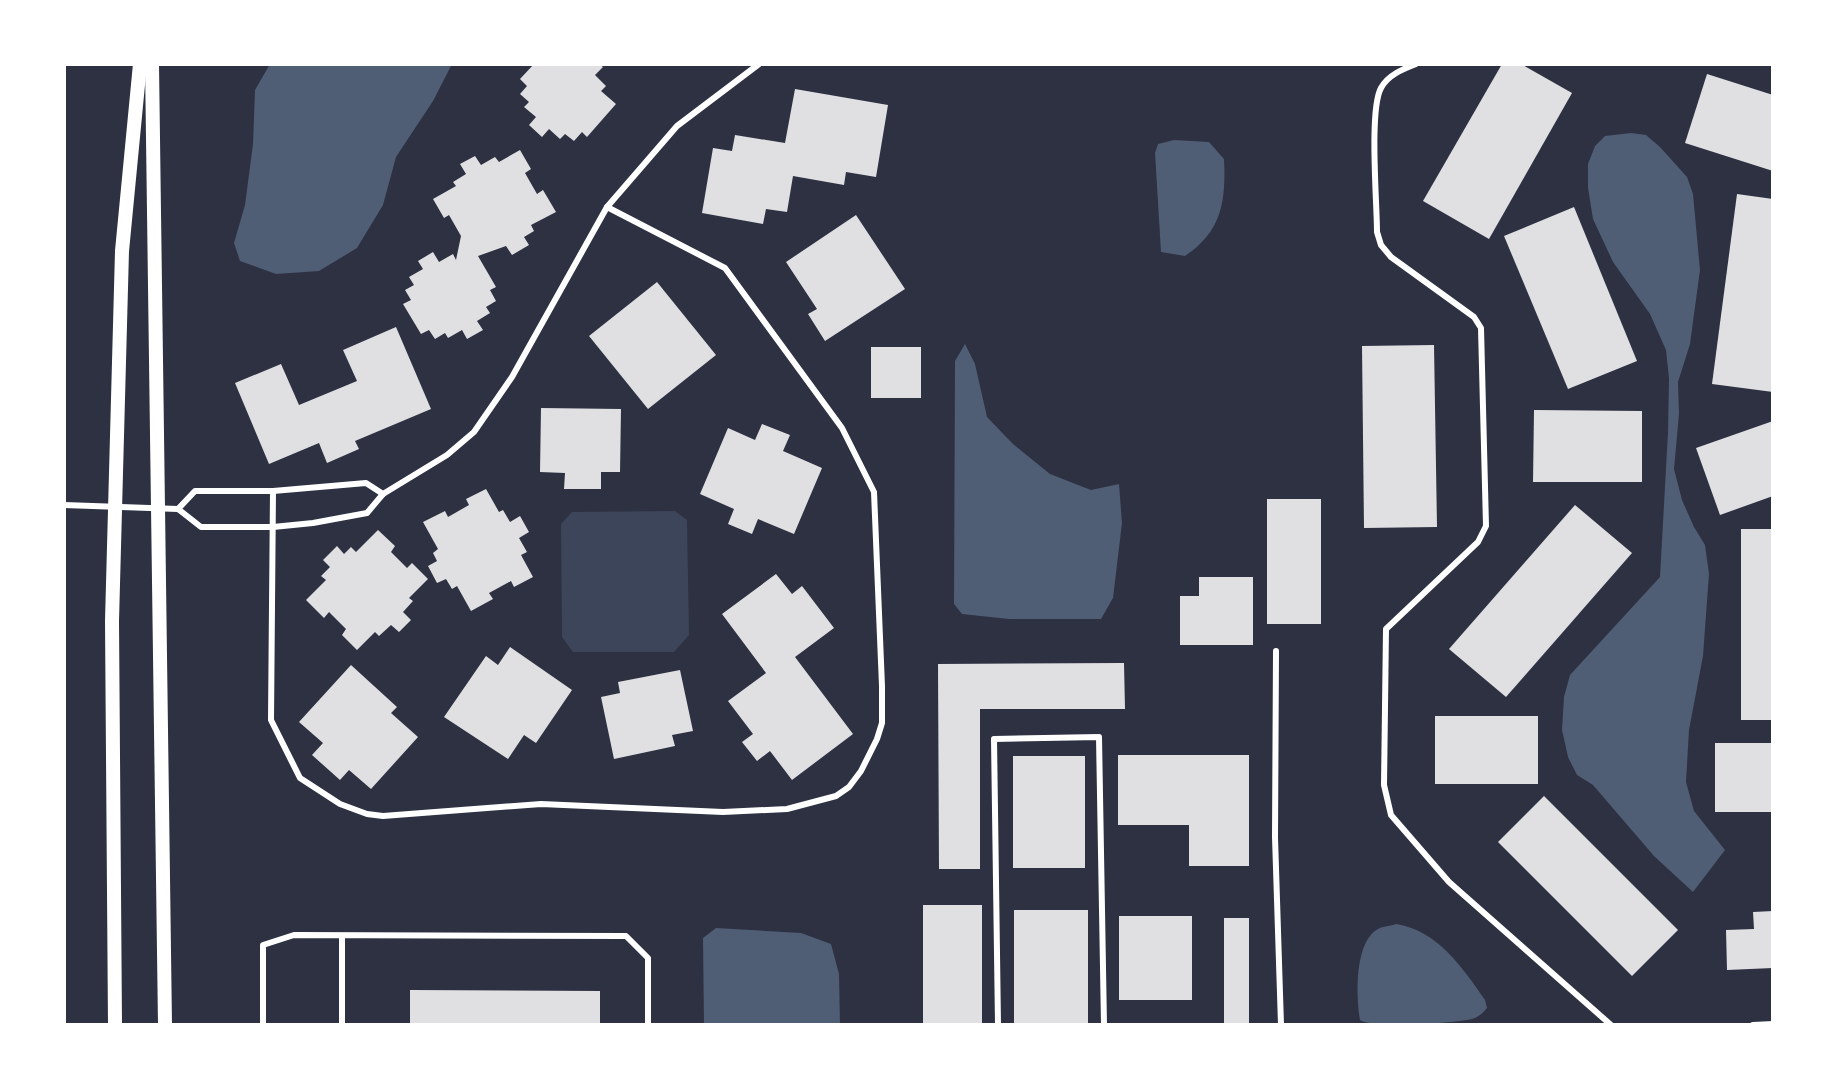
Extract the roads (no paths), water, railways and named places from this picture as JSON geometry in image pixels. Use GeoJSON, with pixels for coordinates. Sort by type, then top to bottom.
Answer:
{"type":"FeatureCollection","features":[{"type":"Feature","properties":{"kind":"street"},"geometry":{"type":"LineString","coordinates":[[115,1025],[112,621],[122,251],[140,64]]}},
{"type":"Feature","properties":{"kind":"street"},"geometry":{"type":"LineString","coordinates":[[152,64],[165,1025]]}},
{"type":"Feature","properties":{"kind":"lane"},"geometry":{"type":"LineString","coordinates":[[64,505],[178,509],[201,527],[273,527],[367,513],[383,494],[447,455],[474,432],[512,377],[607,207],[677,126],[759,64]]}},
{"type":"Feature","properties":{"kind":"lane"},"geometry":{"type":"LineString","coordinates":[[1416,64],[1396,72],[1381,87],[1375,109],[1377,232],[1381,245],[1391,257],[1474,317],[1481,328],[1486,526],[1478,542],[1386,629],[1384,785],[1387,803],[1402,830],[1449,882],[1611,1025]]}},
{"type":"Feature","properties":{"kind":"lane"},"geometry":{"type":"LineString","coordinates":[[273,491],[271,720],[300,778],[340,804],[383,816],[541,804],[723,812],[787,809],[836,796],[849,787],[861,771],[882,723],[874,492],[842,428],[725,268],[607,207]]}},
{"type":"Feature","properties":{"kind":"lane"},"geometry":{"type":"LineString","coordinates":[[178,509],[195,491],[273,491],[366,483],[383,494]]}},
{"type":"Feature","properties":{"kind":"lane"},"geometry":{"type":"LineString","coordinates":[[1276,651],[1275,837],[1281,1025]]}},
{"type":"Feature","properties":{"kind":"lane"},"geometry":{"type":"LineString","coordinates":[[998,1025],[994,739],[1099,737],[1104,1025]]}},
{"type":"Feature","properties":{"kind":"lane"},"geometry":{"type":"LineString","coordinates":[[263,1025],[263,945],[294,935],[626,936],[648,958],[648,1025]]}},
{"type":"Feature","properties":{"kind":"lane"},"geometry":{"type":"LineString","coordinates":[[342,936],[342,1025]]}},
{"type":"Feature","properties":{"kind":"lane"},"geometry":{"type":"LineString","coordinates":[[1753,1025],[1773,1024]]}}]}
